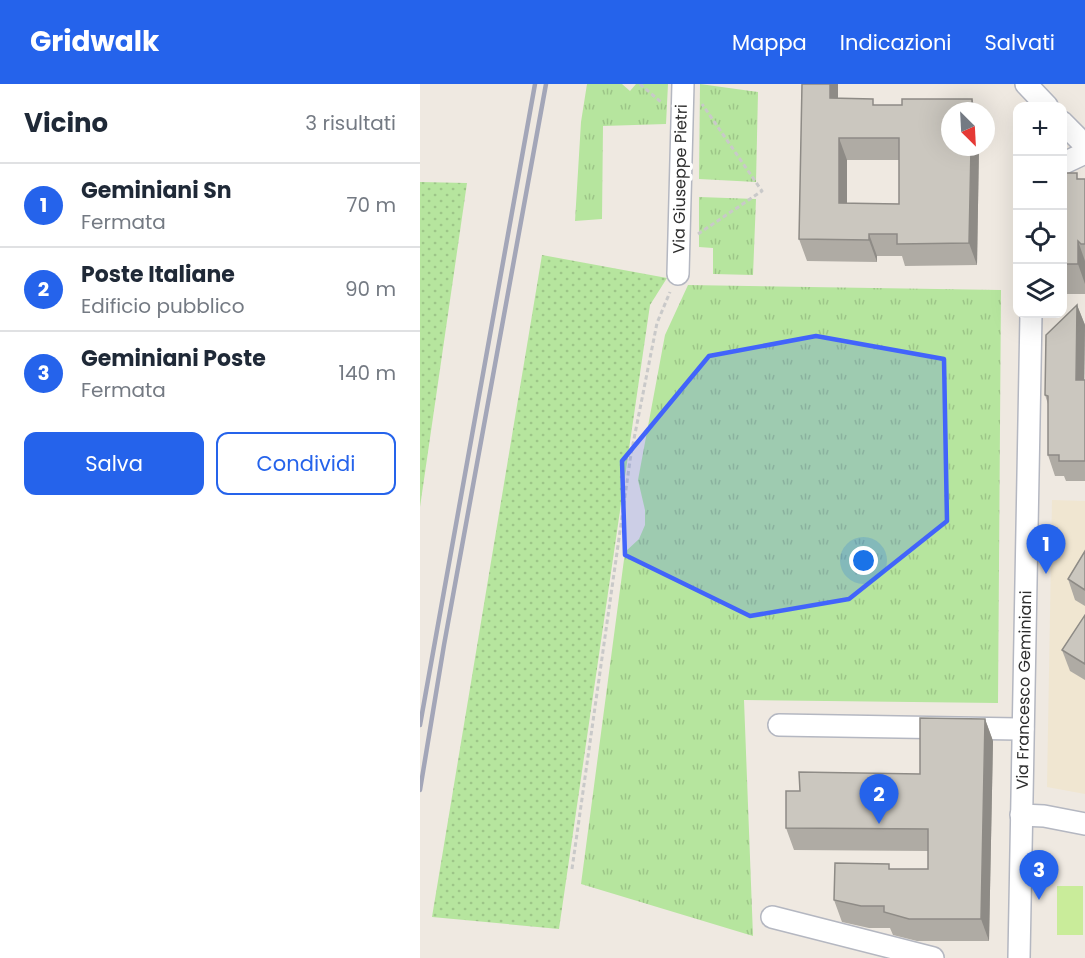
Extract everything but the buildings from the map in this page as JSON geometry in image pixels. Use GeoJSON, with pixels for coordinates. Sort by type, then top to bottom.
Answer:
{"type":"FeatureCollection","features":[{"type":"Feature","properties":{"kind":"street","name":"Via Giuseppe Pietri"},"geometry":{"type":"LineString","coordinates":[[678,274],[683,84]]}},
{"type":"Feature","properties":{"kind":"street"},"geometry":{"type":"LineString","coordinates":[[1067,127],[1085,145]]}},
{"type":"Feature","properties":{"kind":"street"},"geometry":{"type":"LineString","coordinates":[[1067,162],[1085,153]]}},
{"type":"Feature","properties":{"kind":"street","name":"Via Francesco Geminiani"},"geometry":{"type":"LineString","coordinates":[[1019,958],[1032,318]]}},
{"type":"Feature","properties":{"kind":"street"},"geometry":{"type":"LineString","coordinates":[[779,725],[1023,729]]}},
{"type":"Feature","properties":{"kind":"street"},"geometry":{"type":"LineString","coordinates":[[1021,815],[1044,816],[1085,824]]}},
{"type":"Feature","properties":{"kind":"street"},"geometry":{"type":"LineString","coordinates":[[772,917],[933,958]]}},
{"type":"Feature","properties":{"kind":"path"},"geometry":{"type":"LineString","coordinates":[[640,84],[660,103],[667,103]]}},
{"type":"Feature","properties":{"kind":"path"},"geometry":{"type":"LineString","coordinates":[[695,237],[762,191],[700,101]]}},
{"type":"Feature","properties":{"kind":"path"},"geometry":{"type":"LineString","coordinates":[[572,869],[631,454],[657,323],[678,274]]}},
{"type":"Feature","properties":{"kind":"highlighted area"},"geometry":{"type":"Polygon","coordinates":[[[816,336],[944,359],[947,521],[849,599],[750,616],[625,555],[622,461],[709,356],[816,336]]]}},
{"type":"Feature","properties":{"kind":"shaded area"},"geometry":{"type":"Polygon","coordinates":[[[1052,500],[1085,501],[1085,794],[1047,787],[1052,500]]]}},
{"type":"Feature","properties":{"kind":"green space"},"geometry":{"type":"Polygon","coordinates":[[[587,84],[622,84],[630,91],[636,84],[668,84],[666,124],[603,126],[602,219],[575,221],[581,122],[587,84]]]}},
{"type":"Feature","properties":{"kind":"green space"},"geometry":{"type":"Polygon","coordinates":[[[700,84],[758,92],[756,182],[699,179],[700,84]]]}},
{"type":"Feature","properties":{"kind":"green space"},"geometry":{"type":"Polygon","coordinates":[[[420,182],[467,183],[420,507],[420,182]]]}},
{"type":"Feature","properties":{"kind":"green space"},"geometry":{"type":"Polygon","coordinates":[[[699,197],[756,199],[753,275],[713,274],[713,248],[699,247],[699,197]]]}},
{"type":"Feature","properties":{"kind":"green space"},"geometry":{"type":"Polygon","coordinates":[[[542,255],[667,278],[650,305],[559,929],[432,917],[542,255]]]}},
{"type":"Feature","properties":{"kind":"green space"},"geometry":{"type":"Polygon","coordinates":[[[688,285],[1001,290],[998,703],[744,700],[753,936],[581,884],[625,552],[639,539],[645,525],[645,510],[638,480],[665,335],[688,285]]]}},
{"type":"Feature","properties":{"kind":"green space"},"geometry":{"type":"Polygon","coordinates":[[[1057,886],[1083,886],[1083,935],[1057,935],[1057,886]]]}},
{"type":"Feature","properties":{"kind":"railway"},"geometry":{"type":"LineString","coordinates":[[420,725],[535,84]]}},
{"type":"Feature","properties":{"kind":"railway"},"geometry":{"type":"LineString","coordinates":[[420,790],[444,645],[546,84]]}},
{"type":"Feature","properties":{"kind":"place","name":"Geminiani Sn"},"geometry":{"type":"Point","coordinates":[1046,574]}},
{"type":"Feature","properties":{"kind":"place","name":"Poste Italiane"},"geometry":{"type":"Point","coordinates":[879,824]}},
{"type":"Feature","properties":{"kind":"place","name":"Geminiani Poste"},"geometry":{"type":"Point","coordinates":[1039,900]}}]}
